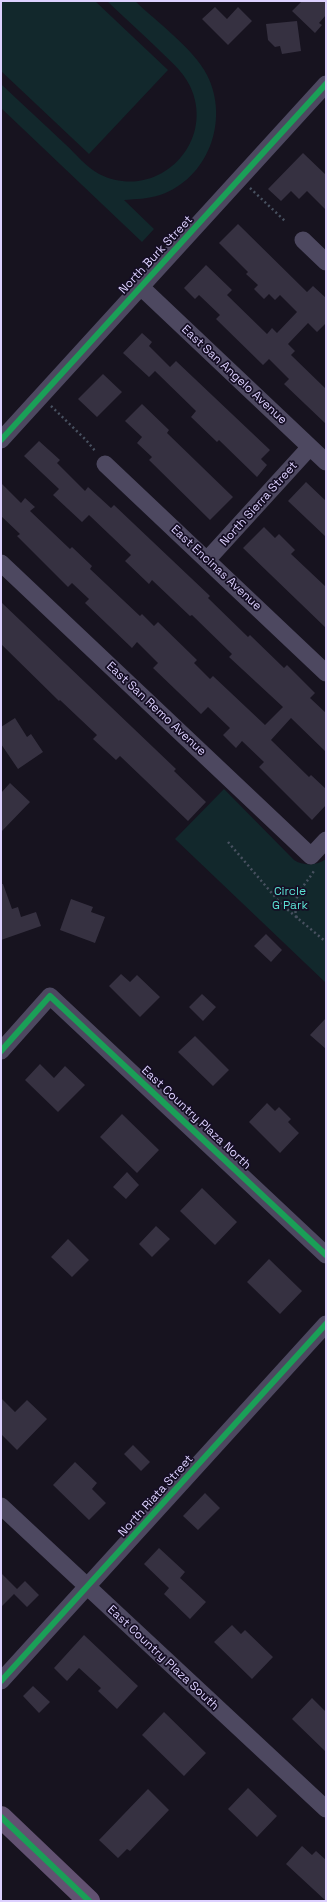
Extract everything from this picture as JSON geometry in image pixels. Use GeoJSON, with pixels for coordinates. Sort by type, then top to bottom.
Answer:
{"type":"FeatureCollection","features":[{"type":"Feature","properties":{"kind":"main road"},"geometry":{"type":"LineString","coordinates":[[1,1817],[89,1901]]}},
{"type":"Feature","properties":{"kind":"street","name":"North Burk Street"},"geometry":{"type":"LineString","coordinates":[[1,440],[142,288],[326,84]]}},
{"type":"Feature","properties":{"kind":"street"},"geometry":{"type":"LineString","coordinates":[[303,240],[326,262]]}},
{"type":"Feature","properties":{"kind":"street","name":"East San Angelo Avenue"},"geometry":{"type":"LineString","coordinates":[[142,288],[326,462]]}},
{"type":"Feature","properties":{"kind":"street","name":"North Sierra Street"},"geometry":{"type":"LineString","coordinates":[[207,560],[310,447]]}},
{"type":"Feature","properties":{"kind":"street","name":"East Encinas Avenue"},"geometry":{"type":"LineString","coordinates":[[105,464],[326,673]]}},
{"type":"Feature","properties":{"kind":"street","name":"East San Remo Avenue"},"geometry":{"type":"LineString","coordinates":[[1,563],[311,856]]}},
{"type":"Feature","properties":{"kind":"street"},"geometry":{"type":"LineString","coordinates":[[311,856],[326,840]]}},
{"type":"Feature","properties":{"kind":"street","name":"East Country Plaza North"},"geometry":{"type":"LineString","coordinates":[[1,1051],[50,996],[326,1255]]}},
{"type":"Feature","properties":{"kind":"street","name":"North Riata Street"},"geometry":{"type":"LineString","coordinates":[[1,1681],[326,1324]]}},
{"type":"Feature","properties":{"kind":"street","name":"East Country Plaza South"},"geometry":{"type":"LineString","coordinates":[[1,1506],[326,1809]]}},
{"type":"Feature","properties":{"kind":"path"},"geometry":{"type":"LineString","coordinates":[[241,179],[285,221]]}},
{"type":"Feature","properties":{"kind":"path"},"geometry":{"type":"LineString","coordinates":[[41,396],[86,440],[105,464]]}},
{"type":"Feature","properties":{"kind":"path"},"geometry":{"type":"LineString","coordinates":[[228,842],[266,888],[297,919],[326,942]]}},
{"type":"Feature","properties":{"kind":"path"},"geometry":{"type":"LineString","coordinates":[[297,919],[294,911],[301,887],[314,870],[311,856]]}},
{"type":"Feature","properties":{"kind":"green space"},"geometry":{"type":"Polygon","coordinates":[[[1,1],[95,1],[168,70],[89,154],[1,71],[1,1]]]}},
{"type":"Feature","properties":{"kind":"green space"},"geometry":{"type":"Polygon","coordinates":[[[107,1],[135,1],[193,55],[207,75],[214,92],[216,110],[215,129],[210,146],[202,162],[191,176],[177,187],[160,195],[124,200],[154,229],[142,242],[1,108],[1,84],[90,168],[99,174],[121,181],[141,180],[160,174],[176,162],[188,147],[195,128],[196,107],[190,86],[187,80],[174,65],[107,1]]]}},
{"type":"Feature","properties":{"kind":"green space","name":"Circle G Park"},"geometry":{"type":"Polygon","coordinates":[[[224,789],[294,860],[306,864],[314,864],[326,859],[326,983],[175,839],[224,789]]]}},
{"type":"Feature","properties":{"kind":"building"},"geometry":{"type":"Polygon","coordinates":[[[302,1],[326,1],[326,15],[319,23],[322,25],[315,33],[292,11],[302,1]]]}},
{"type":"Feature","properties":{"kind":"building"},"geometry":{"type":"Polygon","coordinates":[[[215,7],[227,19],[238,7],[252,21],[228,45],[202,19],[215,7]]]}},
{"type":"Feature","properties":{"kind":"building"},"geometry":{"type":"Polygon","coordinates":[[[297,21],[301,51],[282,54],[280,46],[275,47],[268,40],[266,24],[297,21]]]}},
{"type":"Feature","properties":{"kind":"building"},"geometry":{"type":"Polygon","coordinates":[[[303,153],[326,175],[326,210],[307,191],[299,199],[291,191],[281,201],[268,189],[303,153]]]}},
{"type":"Feature","properties":{"kind":"building"},"geometry":{"type":"Polygon","coordinates":[[[238,224],[307,292],[313,286],[326,298],[326,323],[317,332],[308,323],[288,344],[295,351],[291,355],[326,389],[326,424],[284,384],[289,379],[269,359],[263,365],[216,319],[220,315],[199,295],[195,299],[184,288],[206,265],[232,290],[227,295],[267,334],[272,328],[277,333],[297,312],[280,295],[275,300],[269,294],[264,299],[254,289],[258,285],[246,274],[248,272],[219,243],[238,224]]]}},
{"type":"Feature","properties":{"kind":"building"},"geometry":{"type":"Polygon","coordinates":[[[142,333],[152,342],[149,346],[170,367],[176,361],[270,450],[261,459],[267,465],[257,477],[219,440],[217,442],[191,417],[196,411],[155,371],[149,377],[123,353],[142,333]]]}},
{"type":"Feature","properties":{"kind":"building"},"geometry":{"type":"Polygon","coordinates":[[[103,374],[122,392],[97,417],[78,399],[103,374]]]}},
{"type":"Feature","properties":{"kind":"building"},"geometry":{"type":"Polygon","coordinates":[[[142,404],[169,430],[167,433],[233,497],[210,520],[149,460],[152,457],[137,443],[142,437],[125,421],[142,404]]]}},
{"type":"Feature","properties":{"kind":"building"},"geometry":{"type":"Polygon","coordinates":[[[39,441],[60,460],[57,463],[85,491],[88,487],[111,508],[114,505],[210,596],[208,598],[248,637],[250,635],[284,668],[287,665],[315,693],[310,698],[326,713],[326,752],[291,718],[271,740],[309,777],[311,775],[326,789],[326,805],[312,820],[259,767],[264,762],[242,741],[236,748],[223,735],[230,728],[208,707],[201,714],[153,668],[158,663],[137,642],[132,648],[85,603],[89,599],[72,583],[68,587],[17,536],[20,534],[1,516],[1,483],[21,503],[25,498],[35,507],[30,511],[70,549],[72,547],[92,566],[90,569],[140,616],[142,614],[154,626],[158,622],[197,660],[194,663],[210,679],[213,676],[265,725],[283,707],[229,657],[232,654],[192,615],[190,616],[152,580],[149,584],[125,561],[131,555],[89,515],[82,522],[53,495],[59,489],[24,456],[39,441]]]}},
{"type":"Feature","properties":{"kind":"building"},"geometry":{"type":"Polygon","coordinates":[[[306,482],[326,501],[326,537],[288,501],[306,482]]]}},
{"type":"Feature","properties":{"kind":"building"},"geometry":{"type":"Polygon","coordinates":[[[264,527],[275,538],[279,534],[295,550],[291,554],[326,587],[326,628],[243,548],[264,527]]]}},
{"type":"Feature","properties":{"kind":"building"},"geometry":{"type":"Polygon","coordinates":[[[1,602],[176,769],[174,771],[206,802],[188,821],[120,756],[116,760],[93,739],[97,735],[60,700],[59,701],[1,644],[1,602]]]}},
{"type":"Feature","properties":{"kind":"building"},"geometry":{"type":"Polygon","coordinates":[[[15,718],[27,737],[31,734],[43,752],[18,769],[1,744],[1,727],[15,718]]]}},
{"type":"Feature","properties":{"kind":"building"},"geometry":{"type":"Polygon","coordinates":[[[10,783],[30,802],[1,832],[1,793],[10,783]]]}},
{"type":"Feature","properties":{"kind":"building"},"geometry":{"type":"Polygon","coordinates":[[[1,884],[3,884],[12,909],[18,907],[21,917],[36,912],[41,926],[1,940],[1,884]]]}},
{"type":"Feature","properties":{"kind":"building"},"geometry":{"type":"Polygon","coordinates":[[[71,899],[93,907],[91,912],[105,917],[95,943],[60,930],[71,899]]]}},
{"type":"Feature","properties":{"kind":"building"},"geometry":{"type":"Polygon","coordinates":[[[266,934],[282,950],[271,962],[254,946],[266,934]]]}},
{"type":"Feature","properties":{"kind":"building"},"geometry":{"type":"Polygon","coordinates":[[[121,974],[130,982],[137,975],[160,997],[140,1017],[109,986],[121,974]]]}},
{"type":"Feature","properties":{"kind":"building"},"geometry":{"type":"Polygon","coordinates":[[[202,994],[216,1007],[203,1021],[189,1007],[202,994]]]}},
{"type":"Feature","properties":{"kind":"building"},"geometry":{"type":"Polygon","coordinates":[[[326,1018],[326,1049],[310,1035],[326,1018]]]}},
{"type":"Feature","properties":{"kind":"building"},"geometry":{"type":"Polygon","coordinates":[[[195,1036],[229,1070],[213,1086],[178,1052],[195,1036]]]}},
{"type":"Feature","properties":{"kind":"building"},"geometry":{"type":"Polygon","coordinates":[[[40,1064],[54,1078],[65,1066],[85,1085],[58,1112],[25,1080],[40,1064]]]}},
{"type":"Feature","properties":{"kind":"building"},"geometry":{"type":"Polygon","coordinates":[[[267,1103],[275,1111],[279,1107],[291,1119],[288,1122],[299,1133],[280,1153],[249,1122],[267,1103]]]}},
{"type":"Feature","properties":{"kind":"building"},"geometry":{"type":"Polygon","coordinates":[[[122,1114],[159,1150],[137,1173],[100,1137],[122,1114]]]}},
{"type":"Feature","properties":{"kind":"building"},"geometry":{"type":"Polygon","coordinates":[[[127,1172],[139,1185],[126,1199],[113,1187],[127,1172]]]}},
{"type":"Feature","properties":{"kind":"building"},"geometry":{"type":"Polygon","coordinates":[[[202,1188],[237,1222],[215,1245],[180,1211],[202,1188]]]}},
{"type":"Feature","properties":{"kind":"building"},"geometry":{"type":"Polygon","coordinates":[[[156,1226],[170,1239],[152,1257],[139,1244],[156,1226]]]}},
{"type":"Feature","properties":{"kind":"building"},"geometry":{"type":"Polygon","coordinates":[[[68,1239],[89,1260],[72,1277],[51,1257],[68,1239]]]}},
{"type":"Feature","properties":{"kind":"building"},"geometry":{"type":"Polygon","coordinates":[[[269,1259],[302,1291],[280,1314],[247,1282],[269,1259]]]}},
{"type":"Feature","properties":{"kind":"building"},"geometry":{"type":"Polygon","coordinates":[[[1,1398],[15,1412],[27,1400],[47,1419],[17,1450],[1,1434],[1,1398]]]}},
{"type":"Feature","properties":{"kind":"building"},"geometry":{"type":"Polygon","coordinates":[[[133,1445],[150,1462],[141,1471],[124,1454],[133,1445]]]}},
{"type":"Feature","properties":{"kind":"building"},"geometry":{"type":"Polygon","coordinates":[[[75,1462],[97,1483],[92,1489],[106,1503],[89,1520],[53,1485],[75,1462]]]}},
{"type":"Feature","properties":{"kind":"building"},"geometry":{"type":"Polygon","coordinates":[[[205,1493],[220,1508],[198,1530],[183,1516],[205,1493]]]}},
{"type":"Feature","properties":{"kind":"building"},"geometry":{"type":"Polygon","coordinates":[[[159,1548],[185,1572],[180,1578],[206,1602],[190,1619],[164,1594],[169,1588],[144,1564],[159,1548]]]}},
{"type":"Feature","properties":{"kind":"building"},"geometry":{"type":"Polygon","coordinates":[[[1,1573],[17,1589],[25,1581],[39,1595],[27,1607],[14,1594],[1,1607],[1,1573]]]}},
{"type":"Feature","properties":{"kind":"building"},"geometry":{"type":"Polygon","coordinates":[[[232,1625],[241,1634],[245,1630],[273,1657],[252,1679],[214,1642],[232,1625]]]}},
{"type":"Feature","properties":{"kind":"building"},"geometry":{"type":"Polygon","coordinates":[[[84,1635],[138,1686],[117,1709],[98,1691],[101,1688],[79,1668],[67,1681],[54,1668],[84,1635]]]}},
{"type":"Feature","properties":{"kind":"building"},"geometry":{"type":"Polygon","coordinates":[[[33,1686],[50,1702],[39,1713],[23,1696],[33,1686]]]}},
{"type":"Feature","properties":{"kind":"building"},"geometry":{"type":"Polygon","coordinates":[[[312,1698],[326,1712],[326,1752],[292,1719],[312,1698]]]}},
{"type":"Feature","properties":{"kind":"building"},"geometry":{"type":"Polygon","coordinates":[[[164,1712],[206,1753],[184,1776],[142,1735],[164,1712]]]}},
{"type":"Feature","properties":{"kind":"building"},"geometry":{"type":"Polygon","coordinates":[[[248,1788],[277,1816],[257,1837],[228,1809],[248,1788]]]}},
{"type":"Feature","properties":{"kind":"building"},"geometry":{"type":"Polygon","coordinates":[[[148,1789],[169,1810],[130,1851],[127,1849],[118,1858],[99,1840],[148,1789]]]}},
{"type":"Feature","properties":{"kind":"building"},"geometry":{"type":"Polygon","coordinates":[[[302,1846],[312,1855],[316,1851],[326,1860],[326,1901],[286,1864],[302,1846]]]}},
{"type":"Feature","properties":{"kind":"cycle path"},"geometry":{"type":"LineString","coordinates":[[1,440],[326,84]]}},
{"type":"Feature","properties":{"kind":"cycle path"},"geometry":{"type":"LineString","coordinates":[[1,1051],[50,996],[326,1255]]}},
{"type":"Feature","properties":{"kind":"cycle path"},"geometry":{"type":"LineString","coordinates":[[1,1681],[326,1324]]}},
{"type":"Feature","properties":{"kind":"cycle path"},"geometry":{"type":"LineString","coordinates":[[1,1817],[89,1901]]}}]}
